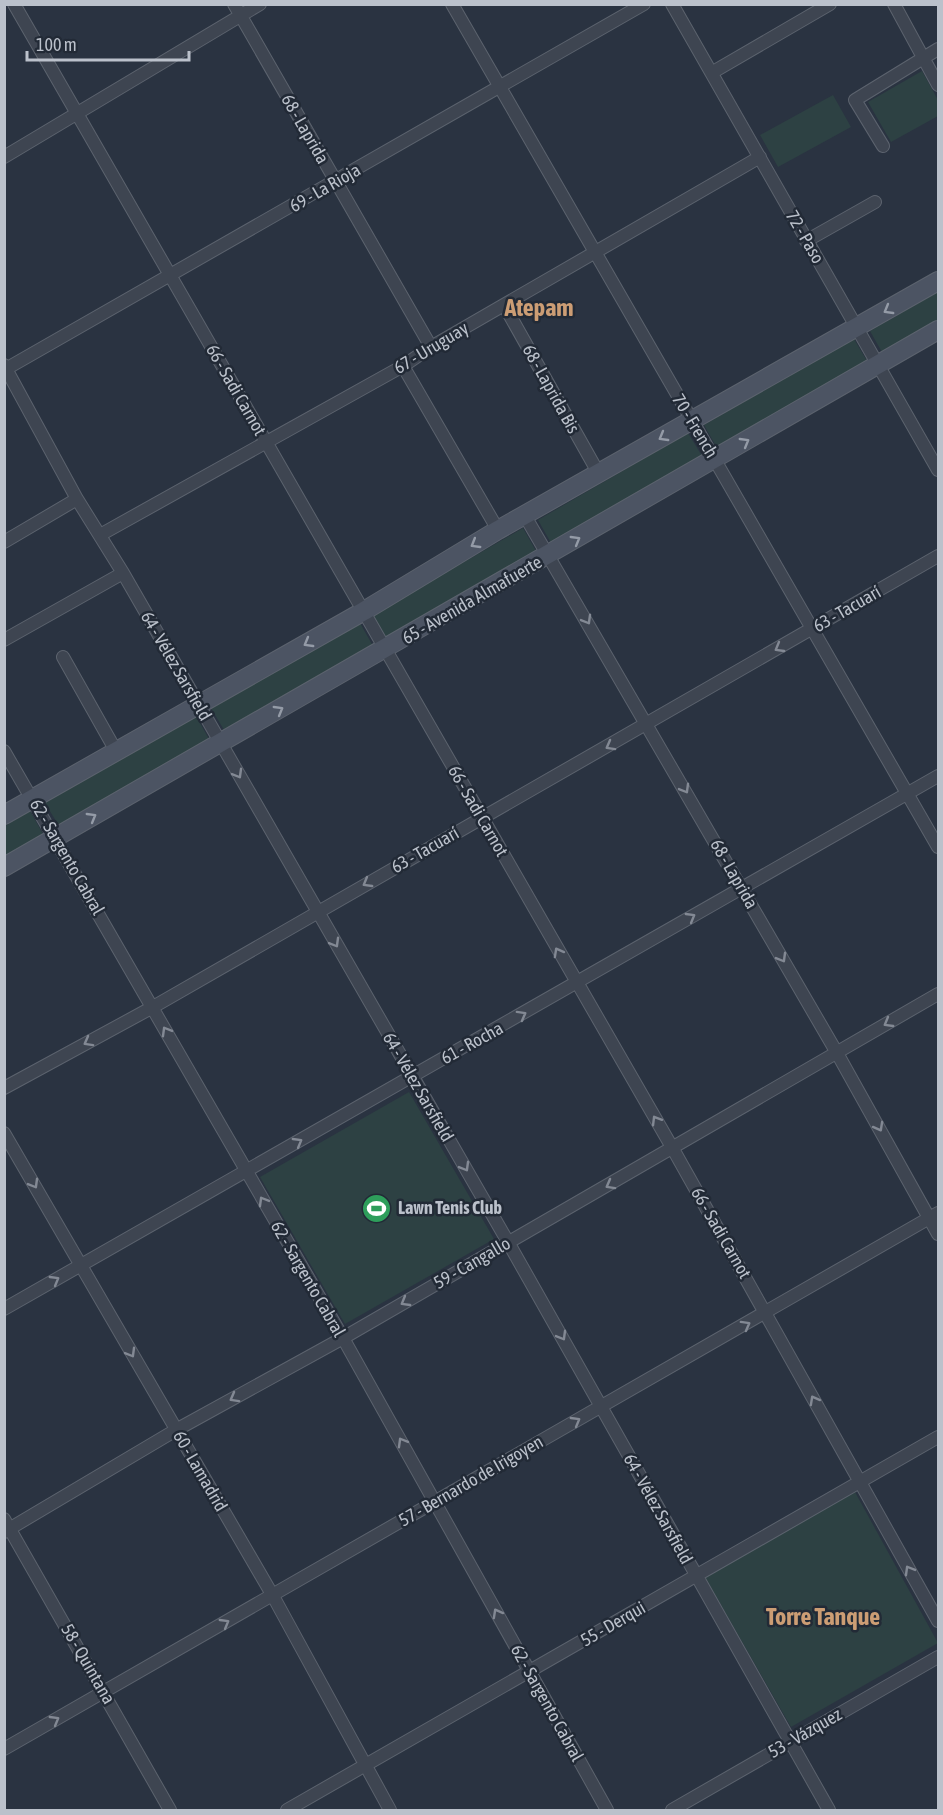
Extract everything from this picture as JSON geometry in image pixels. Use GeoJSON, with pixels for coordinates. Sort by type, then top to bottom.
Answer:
{"type":"FeatureCollection","features":[{"type":"Feature","properties":{"kind":"main road"},"geometry":{"type":"LineString","coordinates":[[4,815],[364,611],[498,530],[939,281]]}},
{"type":"Feature","properties":{"kind":"main road","name":"65 - Avenida Almafuerte"},"geometry":{"type":"LineString","coordinates":[[4,867],[385,651],[939,330]]}},
{"type":"Feature","properties":{"kind":"street","name":"66 - Sadi Carnot"},"geometry":{"type":"LineString","coordinates":[[14,4],[767,1313],[939,1621]]}},
{"type":"Feature","properties":{"kind":"street"},"geometry":{"type":"LineString","coordinates":[[4,157],[78,113],[237,10],[260,4]]}},
{"type":"Feature","properties":{"kind":"street","name":"70 - French"},"geometry":{"type":"LineString","coordinates":[[452,4],[499,89],[596,252],[691,422],[715,459],[939,847]]}},
{"type":"Feature","properties":{"kind":"street","name":"69 - La Rioja"},"geometry":{"type":"LineString","coordinates":[[5,368],[171,278],[644,4]]}},
{"type":"Feature","properties":{"kind":"street","name":"72 - Paso"},"geometry":{"type":"LineString","coordinates":[[672,4],[939,470]]}},
{"type":"Feature","properties":{"kind":"street"},"geometry":{"type":"LineString","coordinates":[[713,72],[830,4]]}},
{"type":"Feature","properties":{"kind":"street"},"geometry":{"type":"LineString","coordinates":[[894,4],[939,85]]}},
{"type":"Feature","properties":{"kind":"street","name":"68 - Laprida"},"geometry":{"type":"LineString","coordinates":[[237,10],[431,347]]}},
{"type":"Feature","properties":{"kind":"street"},"geometry":{"type":"LineString","coordinates":[[883,146],[855,99],[939,49]]}},
{"type":"Feature","properties":{"kind":"street","name":"67 - Uruguay"},"geometry":{"type":"LineString","coordinates":[[100,535],[403,366],[431,347],[760,157]]}},
{"type":"Feature","properties":{"kind":"street"},"geometry":{"type":"LineString","coordinates":[[806,241],[875,202]]}},
{"type":"Feature","properties":{"kind":"street","name":"68 - Laprida Bis"},"geometry":{"type":"LineString","coordinates":[[504,305],[599,474]]}},
{"type":"Feature","properties":{"kind":"street"},"geometry":{"type":"LineString","coordinates":[[403,366],[498,530]]}},
{"type":"Feature","properties":{"kind":"street","name":"64 - Vélez Sarsfield"},"geometry":{"type":"LineString","coordinates":[[5,368],[77,499],[123,573],[602,1406],[829,1810]]}},
{"type":"Feature","properties":{"kind":"street"},"geometry":{"type":"LineString","coordinates":[[4,542],[77,499]]}},
{"type":"Feature","properties":{"kind":"street","name":"68 - Laprida"},"geometry":{"type":"LineString","coordinates":[[525,516],[550,555],[837,1053],[934,1216],[939,1234]]}},
{"type":"Feature","properties":{"kind":"street","name":"63 - Tacuarí"},"geometry":{"type":"LineString","coordinates":[[4,1088],[153,1007],[939,556]]}},
{"type":"Feature","properties":{"kind":"street"},"geometry":{"type":"LineString","coordinates":[[4,640],[123,573]]}},
{"type":"Feature","properties":{"kind":"street"},"geometry":{"type":"LineString","coordinates":[[63,657],[116,752]]}},
{"type":"Feature","properties":{"kind":"street","name":"62 - Sargento Cabral"},"geometry":{"type":"LineString","coordinates":[[4,750],[343,1338],[607,1810]]}},
{"type":"Feature","properties":{"kind":"street","name":"61 - Rocha"},"geometry":{"type":"LineString","coordinates":[[4,1310],[939,776]]}},
{"type":"Feature","properties":{"kind":"street","name":"59 - Cangallo"},"geometry":{"type":"LineString","coordinates":[[6,1526],[343,1338],[939,994]]}},
{"type":"Feature","properties":{"kind":"street","name":"60 - Lamadrid"},"geometry":{"type":"LineString","coordinates":[[4,1133],[273,1596],[390,1810]]}},
{"type":"Feature","properties":{"kind":"street","name":"57 - Bernardo de Irigoyen"},"geometry":{"type":"LineString","coordinates":[[4,1749],[934,1216]]}},
{"type":"Feature","properties":{"kind":"street","name":"55 - Derqui"},"geometry":{"type":"LineString","coordinates":[[287,1810],[939,1437]]}},
{"type":"Feature","properties":{"kind":"street","name":"58 - Quintana"},"geometry":{"type":"LineString","coordinates":[[6,1526],[104,1692],[170,1810]]}},
{"type":"Feature","properties":{"kind":"street","name":"53 - Vázquez"},"geometry":{"type":"LineString","coordinates":[[672,1810],[939,1657]]}},
{"type":"Feature","properties":{"kind":"green space"},"geometry":{"type":"Polygon","coordinates":[[[922,71],[938,100],[938,116],[891,142],[868,102],[922,71]]]}},
{"type":"Feature","properties":{"kind":"green space"},"geometry":{"type":"Polygon","coordinates":[[[833,95],[851,127],[778,167],[760,135],[833,95]]]}},
{"type":"Feature","properties":{"kind":"green space"},"geometry":{"type":"Polygon","coordinates":[[[938,292],[938,322],[883,354],[870,331],[938,292]]]}},
{"type":"Feature","properties":{"kind":"green space"},"geometry":{"type":"Polygon","coordinates":[[[854,339],[867,361],[717,448],[704,425],[854,339]]]}},
{"type":"Feature","properties":{"kind":"green space"},"geometry":{"type":"Polygon","coordinates":[[[688,433],[702,456],[551,543],[538,520],[688,433]]]}},
{"type":"Feature","properties":{"kind":"green space"},"geometry":{"type":"Polygon","coordinates":[[[523,528],[536,551],[386,637],[372,615],[523,528]]]}},
{"type":"Feature","properties":{"kind":"green space"},"geometry":{"type":"Polygon","coordinates":[[[360,623],[373,646],[224,730],[211,708],[360,623]]]}},
{"type":"Feature","properties":{"kind":"green space"},"geometry":{"type":"Polygon","coordinates":[[[196,716],[209,739],[59,826],[45,803],[196,716]]]}},
{"type":"Feature","properties":{"kind":"green space"},"geometry":{"type":"Polygon","coordinates":[[[30,811],[43,834],[5,856],[5,826],[30,811]]]}},
{"type":"Feature","properties":{"kind":"green space","name":"Lawn Tenis Club"},"geometry":{"type":"Polygon","coordinates":[[[409,1092],[494,1239],[345,1324],[260,1177],[409,1092]]]}},
{"type":"Feature","properties":{"kind":"green space"},"geometry":{"type":"Polygon","coordinates":[[[855,1492],[938,1643],[791,1727],[705,1577],[855,1492]]]}},
{"type":"Feature","properties":{"kind":"place","name":"Lawn Tenis Club"},"geometry":{"type":"Point","coordinates":[377,1208]}},
{"type":"Feature","properties":{"kind":"district","name":"Atepam"},"geometry":{"type":"Point","coordinates":[539,308]}},
{"type":"Feature","properties":{"kind":"district","name":"Torre Tanque"},"geometry":{"type":"Point","coordinates":[823,1617]}}]}
